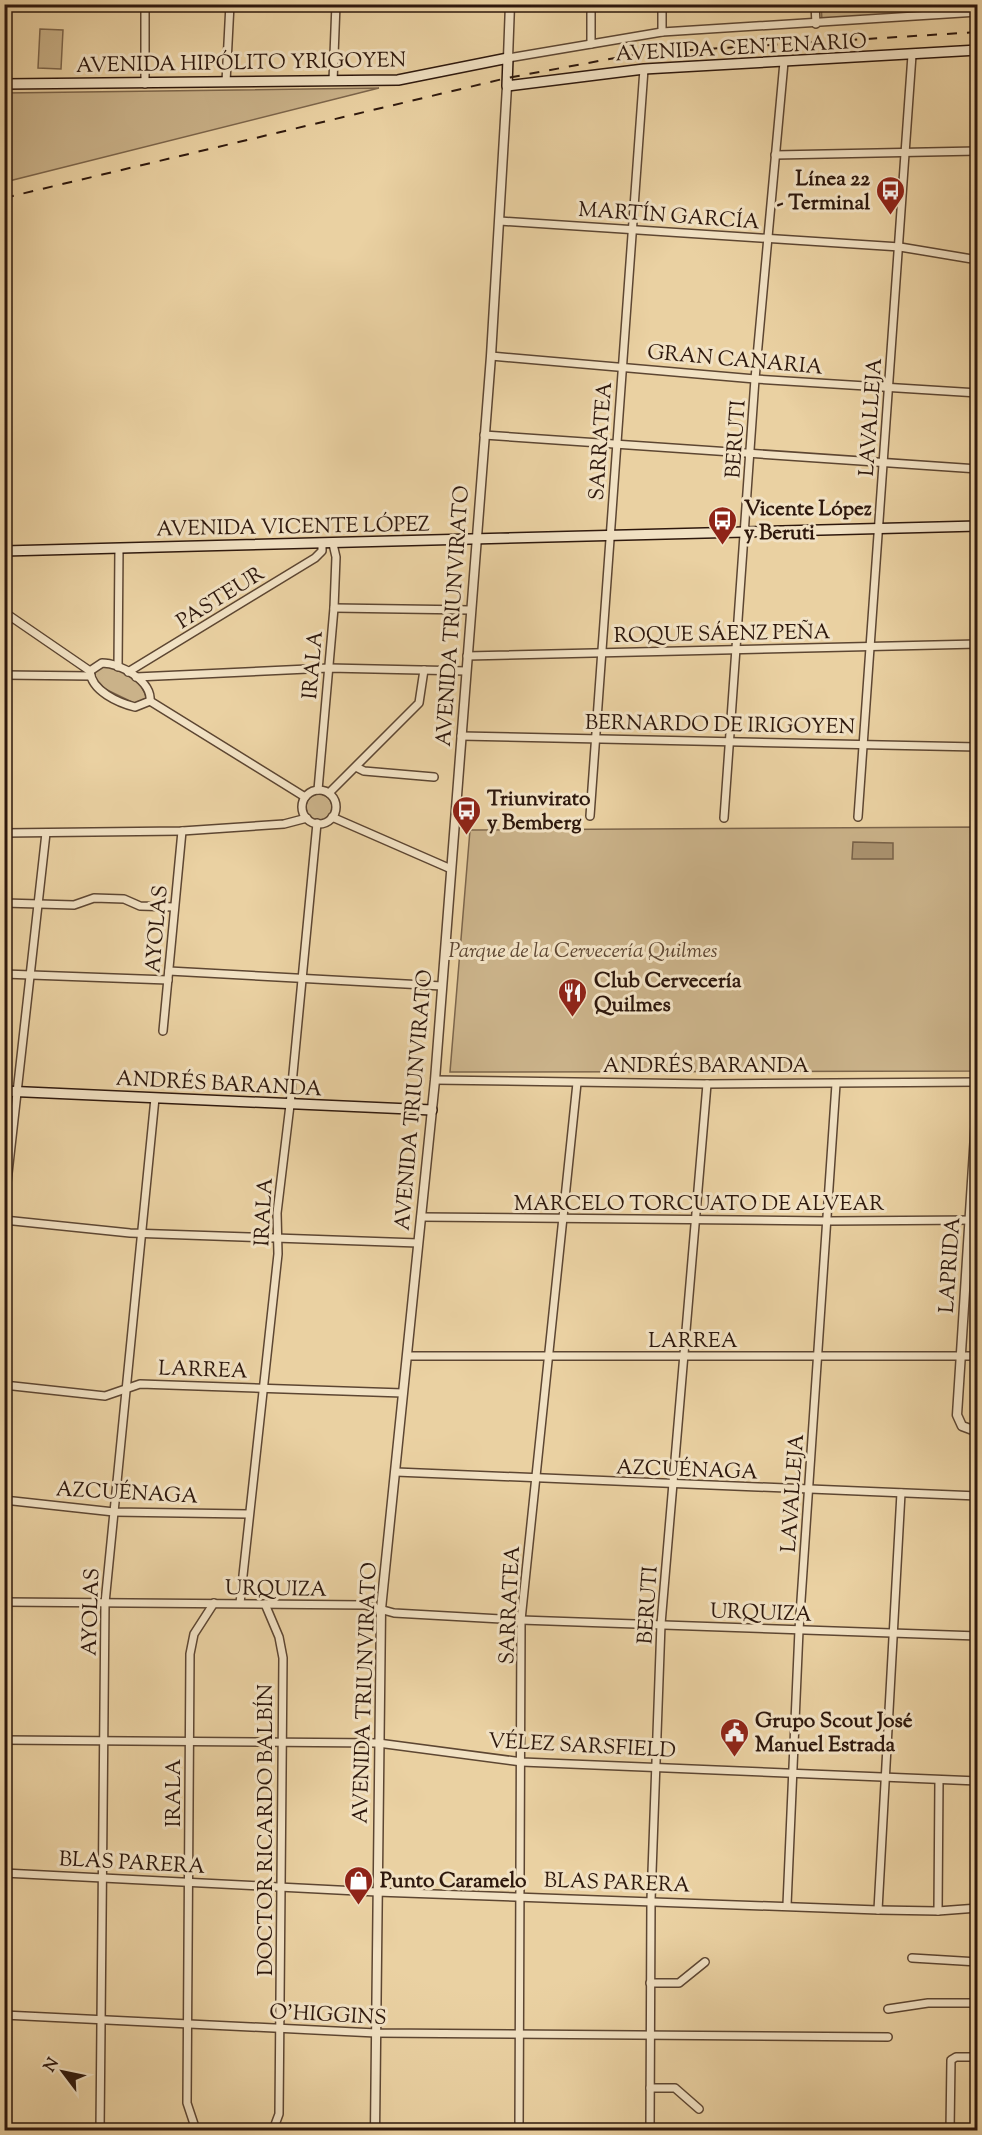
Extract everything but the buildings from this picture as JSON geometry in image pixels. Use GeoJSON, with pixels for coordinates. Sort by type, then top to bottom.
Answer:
{"type":"FeatureCollection","features":[{"type":"Feature","properties":{"kind":"main road","name":"AVENIDA CENTENARIO"},"geometry":{"type":"LineString","coordinates":[[507,86],[644,69],[978,50]]}},
{"type":"Feature","properties":{"kind":"main road","name":"AVENIDA HIPÓLITO YRIGOYEN"},"geometry":{"type":"LineString","coordinates":[[4,84],[406,79],[508,58]]}},
{"type":"Feature","properties":{"kind":"main road","name":"AVENIDA TRIUNVIRATO"},"geometry":{"type":"LineString","coordinates":[[507,86],[508,58]]}},
{"type":"Feature","properties":{"kind":"main road","name":"AVENIDA VICENTE LÓPEZ"},"geometry":{"type":"LineString","coordinates":[[4,551],[978,526]]}},
{"type":"Feature","properties":{"kind":"main road","name":"ANDRÉS BARANDA"},"geometry":{"type":"LineString","coordinates":[[4,1091],[432,1110]]}},
{"type":"Feature","properties":{"kind":"street"},"geometry":{"type":"LineString","coordinates":[[145,4],[145,84]]}},
{"type":"Feature","properties":{"kind":"street"},"geometry":{"type":"LineString","coordinates":[[226,82],[230,4]]}},
{"type":"Feature","properties":{"kind":"street"},"geometry":{"type":"LineString","coordinates":[[333,81],[336,4]]}},
{"type":"Feature","properties":{"kind":"street"},"geometry":{"type":"LineString","coordinates":[[508,58],[510,4]]}},
{"type":"Feature","properties":{"kind":"street"},"geometry":{"type":"LineString","coordinates":[[591,4],[591,44]]}},
{"type":"Feature","properties":{"kind":"street"},"geometry":{"type":"LineString","coordinates":[[662,4],[662,32]]}},
{"type":"Feature","properties":{"kind":"street"},"geometry":{"type":"LineString","coordinates":[[815,4],[816,24]]}},
{"type":"Feature","properties":{"kind":"street","name":"AVENIDA HIPÓLITO YRIGOYEN"},"geometry":{"type":"LineString","coordinates":[[508,58],[662,32],[978,12]]}},
{"type":"Feature","properties":{"kind":"street","name":"LAVALLEJA"},"geometry":{"type":"LineString","coordinates":[[858,817],[861,743],[900,247],[912,55]]}},
{"type":"Feature","properties":{"kind":"street","name":"BERUTI"},"geometry":{"type":"LineString","coordinates":[[724,818],[738,649],[755,379],[784,62]]}},
{"type":"Feature","properties":{"kind":"street","name":"SARRATEA"},"geometry":{"type":"LineString","coordinates":[[590,816],[644,69]]}},
{"type":"Feature","properties":{"kind":"street","name":"AVENIDA TRIUNVIRATO"},"geometry":{"type":"LineString","coordinates":[[375,2130],[381,1609],[435,1080],[491,356],[507,86]]}},
{"type":"Feature","properties":{"kind":"street"},"geometry":{"type":"LineString","coordinates":[[775,155],[978,151]]}},
{"type":"Feature","properties":{"kind":"street","name":"MARTÍN GARCÍA"},"geometry":{"type":"LineString","coordinates":[[500,221],[900,247],[978,260]]}},
{"type":"Feature","properties":{"kind":"street","name":"GRAN CANARIA"},"geometry":{"type":"LineString","coordinates":[[491,356],[755,379],[978,393]]}},
{"type":"Feature","properties":{"kind":"street"},"geometry":{"type":"LineString","coordinates":[[484,435],[978,469]]}},
{"type":"Feature","properties":{"kind":"street","name":"PASTEUR"},"geometry":{"type":"LineString","coordinates":[[128,672],[315,558],[322,551],[322,544]]}},
{"type":"Feature","properties":{"kind":"street","name":"IRALA"},"geometry":{"type":"LineString","coordinates":[[318,790],[334,608],[336,557],[333,544]]}},
{"type":"Feature","properties":{"kind":"street"},"geometry":{"type":"LineString","coordinates":[[118,667],[119,548]]}},
{"type":"Feature","properties":{"kind":"street"},"geometry":{"type":"LineString","coordinates":[[334,608],[470,610]]}},
{"type":"Feature","properties":{"kind":"street"},"geometry":{"type":"LineString","coordinates":[[4,612],[91,674],[103,692],[135,707],[150,701]]}},
{"type":"Feature","properties":{"kind":"street","name":"ROQUE SÁENZ PEÑA"},"geometry":{"type":"LineString","coordinates":[[467,656],[978,644]]}},
{"type":"Feature","properties":{"kind":"street"},"geometry":{"type":"LineString","coordinates":[[4,675],[91,674],[102,663],[118,667],[147,686],[150,701],[305,797]]}},
{"type":"Feature","properties":{"kind":"street"},"geometry":{"type":"LineString","coordinates":[[136,677],[328,668],[466,671]]}},
{"type":"Feature","properties":{"kind":"street"},"geometry":{"type":"LineString","coordinates":[[329,793],[419,703],[424,670]]}},
{"type":"Feature","properties":{"kind":"street","name":"BERNARDO DE IRIGOYEN"},"geometry":{"type":"LineString","coordinates":[[461,736],[978,747]]}},
{"type":"Feature","properties":{"kind":"street"},"geometry":{"type":"LineString","coordinates":[[356,767],[364,771],[434,777]]}},
{"type":"Feature","properties":{"kind":"street"},"geometry":{"type":"LineString","coordinates":[[329,793],[318,790],[305,797],[302,808],[307,818],[316,823],[332,817],[451,869]]}},
{"type":"Feature","properties":{"kind":"street"},"geometry":{"type":"LineString","coordinates":[[329,793],[335,807],[332,817]]}},
{"type":"Feature","properties":{"kind":"street"},"geometry":{"type":"LineString","coordinates":[[4,833],[182,831],[284,824],[307,818]]}},
{"type":"Feature","properties":{"kind":"street","name":"IRALA"},"geometry":{"type":"LineString","coordinates":[[240,1603],[278,1254],[277,1213],[290,1105],[316,823]]}},
{"type":"Feature","properties":{"kind":"street","name":"AYOLAS"},"geometry":{"type":"LineString","coordinates":[[163,1030],[182,831]]}},
{"type":"Feature","properties":{"kind":"street"},"geometry":{"type":"LineString","coordinates":[[4,1209],[36,904],[46,833]]}},
{"type":"Feature","properties":{"kind":"street"},"geometry":{"type":"LineString","coordinates":[[4,903],[78,905],[94,898],[124,899],[140,906],[174,907]]}},
{"type":"Feature","properties":{"kind":"street"},"geometry":{"type":"LineString","coordinates":[[168,971],[442,986]]}},
{"type":"Feature","properties":{"kind":"street"},"geometry":{"type":"LineString","coordinates":[[4,974],[168,980]]}},
{"type":"Feature","properties":{"kind":"street","name":"ANDRÉS BARANDA"},"geometry":{"type":"LineString","coordinates":[[435,1080],[707,1084],[978,1082]]}},
{"type":"Feature","properties":{"kind":"street","name":"SARRATEA"},"geometry":{"type":"LineString","coordinates":[[519,2130],[521,1620],[577,1083]]}},
{"type":"Feature","properties":{"kind":"street","name":"BERUTI"},"geometry":{"type":"LineString","coordinates":[[650,2130],[651,1900],[661,1624],[707,1084]]}},
{"type":"Feature","properties":{"kind":"street","name":"LAVALLEJA"},"geometry":{"type":"LineString","coordinates":[[787,1905],[800,1630],[836,1084]]}},
{"type":"Feature","properties":{"kind":"street","name":"LAPRIDA"},"geometry":{"type":"LineString","coordinates":[[978,1088],[974,1220],[957,1415],[962,1426],[978,1432]]}},
{"type":"Feature","properties":{"kind":"street","name":"AYOLAS"},"geometry":{"type":"LineString","coordinates":[[100,2130],[105,1603],[155,1098]]}},
{"type":"Feature","properties":{"kind":"street","name":"MARCELO TORCUATO DE ALVEAR"},"geometry":{"type":"LineString","coordinates":[[421,1217],[974,1220]]}},
{"type":"Feature","properties":{"kind":"street"},"geometry":{"type":"LineString","coordinates":[[4,1220],[141,1233],[418,1243]]}},
{"type":"Feature","properties":{"kind":"street","name":"LARREA"},"geometry":{"type":"LineString","coordinates":[[407,1356],[978,1356]]}},
{"type":"Feature","properties":{"kind":"street","name":"LARREA"},"geometry":{"type":"LineString","coordinates":[[4,1385],[105,1396],[140,1384],[403,1393]]}},
{"type":"Feature","properties":{"kind":"street","name":"AZCUÉNAGA"},"geometry":{"type":"LineString","coordinates":[[396,1472],[978,1496]]}},
{"type":"Feature","properties":{"kind":"street"},"geometry":{"type":"LineString","coordinates":[[879,1910],[901,1493]]}},
{"type":"Feature","properties":{"kind":"street","name":"AZCUÉNAGA"},"geometry":{"type":"LineString","coordinates":[[4,1500],[114,1512],[248,1514]]}},
{"type":"Feature","properties":{"kind":"street","name":"URQUIZA"},"geometry":{"type":"LineString","coordinates":[[4,1602],[365,1605],[394,1613],[521,1620],[978,1636]]}},
{"type":"Feature","properties":{"kind":"street","name":"IRALA"},"geometry":{"type":"LineString","coordinates":[[196,2130],[187,2103],[191,1643],[214,1604]]}},
{"type":"Feature","properties":{"kind":"street","name":"DOCTOR RICARDO BALBÍN"},"geometry":{"type":"LineString","coordinates":[[265,1604],[282,1648],[279,2114],[273,2130]]}},
{"type":"Feature","properties":{"kind":"street","name":"VÉLEZ SARSFIELD"},"geometry":{"type":"LineString","coordinates":[[4,1740],[378,1743],[522,1762],[977,1781]]}},
{"type":"Feature","properties":{"kind":"street"},"geometry":{"type":"LineString","coordinates":[[938,1911],[939,1780]]}},
{"type":"Feature","properties":{"kind":"street"},"geometry":{"type":"LineString","coordinates":[[977,1781],[978,1829]]}},
{"type":"Feature","properties":{"kind":"street","name":"BLAS PARERA"},"geometry":{"type":"LineString","coordinates":[[4,1873],[377,1892],[651,1900],[879,1910],[938,1911],[978,1908]]}},
{"type":"Feature","properties":{"kind":"street"},"geometry":{"type":"LineString","coordinates":[[912,1958],[978,1962]]}},
{"type":"Feature","properties":{"kind":"street"},"geometry":{"type":"LineString","coordinates":[[650,1983],[679,1983],[705,1962]]}},
{"type":"Feature","properties":{"kind":"street"},"geometry":{"type":"LineString","coordinates":[[888,2009],[928,2003],[978,2003]]}},
{"type":"Feature","properties":{"kind":"street","name":"O'HIGGINS"},"geometry":{"type":"LineString","coordinates":[[4,2016],[376,2033],[888,2037]]}},
{"type":"Feature","properties":{"kind":"street"},"geometry":{"type":"LineString","coordinates":[[951,2130],[951,2060],[956,2057],[978,2057]]}},
{"type":"Feature","properties":{"kind":"street"},"geometry":{"type":"LineString","coordinates":[[650,2088],[675,2088],[699,2109]]}},
{"type":"Feature","properties":{"kind":"green space"},"geometry":{"type":"Polygon","coordinates":[[[977,4],[978,11],[822,20],[821,5],[977,4]]]}},
{"type":"Feature","properties":{"kind":"green space"},"geometry":{"type":"Polygon","coordinates":[[[40,29],[63,30],[61,69],[38,68],[40,29]]]}},
{"type":"Feature","properties":{"kind":"green space"},"geometry":{"type":"Polygon","coordinates":[[[379,88],[5,182],[5,93],[379,88]]]}},
{"type":"Feature","properties":{"kind":"green space"},"geometry":{"type":"Polygon","coordinates":[[[101,667],[116,669],[130,676],[141,687],[147,700],[136,704],[105,689],[94,677],[96,670],[101,667]]]}},
{"type":"Feature","properties":{"kind":"green space"},"geometry":{"type":"Polygon","coordinates":[[[319,794],[329,797],[332,807],[329,817],[319,820],[309,817],[306,807],[309,797],[319,794]]]}},
{"type":"Feature","properties":{"kind":"green space","name":"Parque de la Cervecería Quilmes"},"geometry":{"type":"Polygon","coordinates":[[[977,827],[978,977],[974,1071],[450,1072],[470,830],[977,827]]]}},
{"type":"Feature","properties":{"kind":"shaded area"},"geometry":{"type":"Polygon","coordinates":[[[853,842],[893,843],[893,859],[852,859],[853,842]]]}},
{"type":"Feature","properties":{"kind":"railway"},"geometry":{"type":"LineString","coordinates":[[4,198],[507,78],[642,53],[978,32]]}},
{"type":"Feature","properties":{"kind":"place","name":"Línea 22 - Terminal"},"geometry":{"type":"Point","coordinates":[891,216]}},
{"type":"Feature","properties":{"kind":"place","name":"Vicente López y Beruti"},"geometry":{"type":"Point","coordinates":[723,546]}},
{"type":"Feature","properties":{"kind":"place","name":"Triunvirato y Bemberg"},"geometry":{"type":"Point","coordinates":[466,836]}},
{"type":"Feature","properties":{"kind":"place","name":"Club Cervecería Quilmes"},"geometry":{"type":"Point","coordinates":[573,1018]}},
{"type":"Feature","properties":{"kind":"place","name":"Grupo Scout José Manuel Estrada"},"geometry":{"type":"Point","coordinates":[734,1758]}},
{"type":"Feature","properties":{"kind":"place","name":"Punto Caramelo"},"geometry":{"type":"Point","coordinates":[359,1906]}}]}
